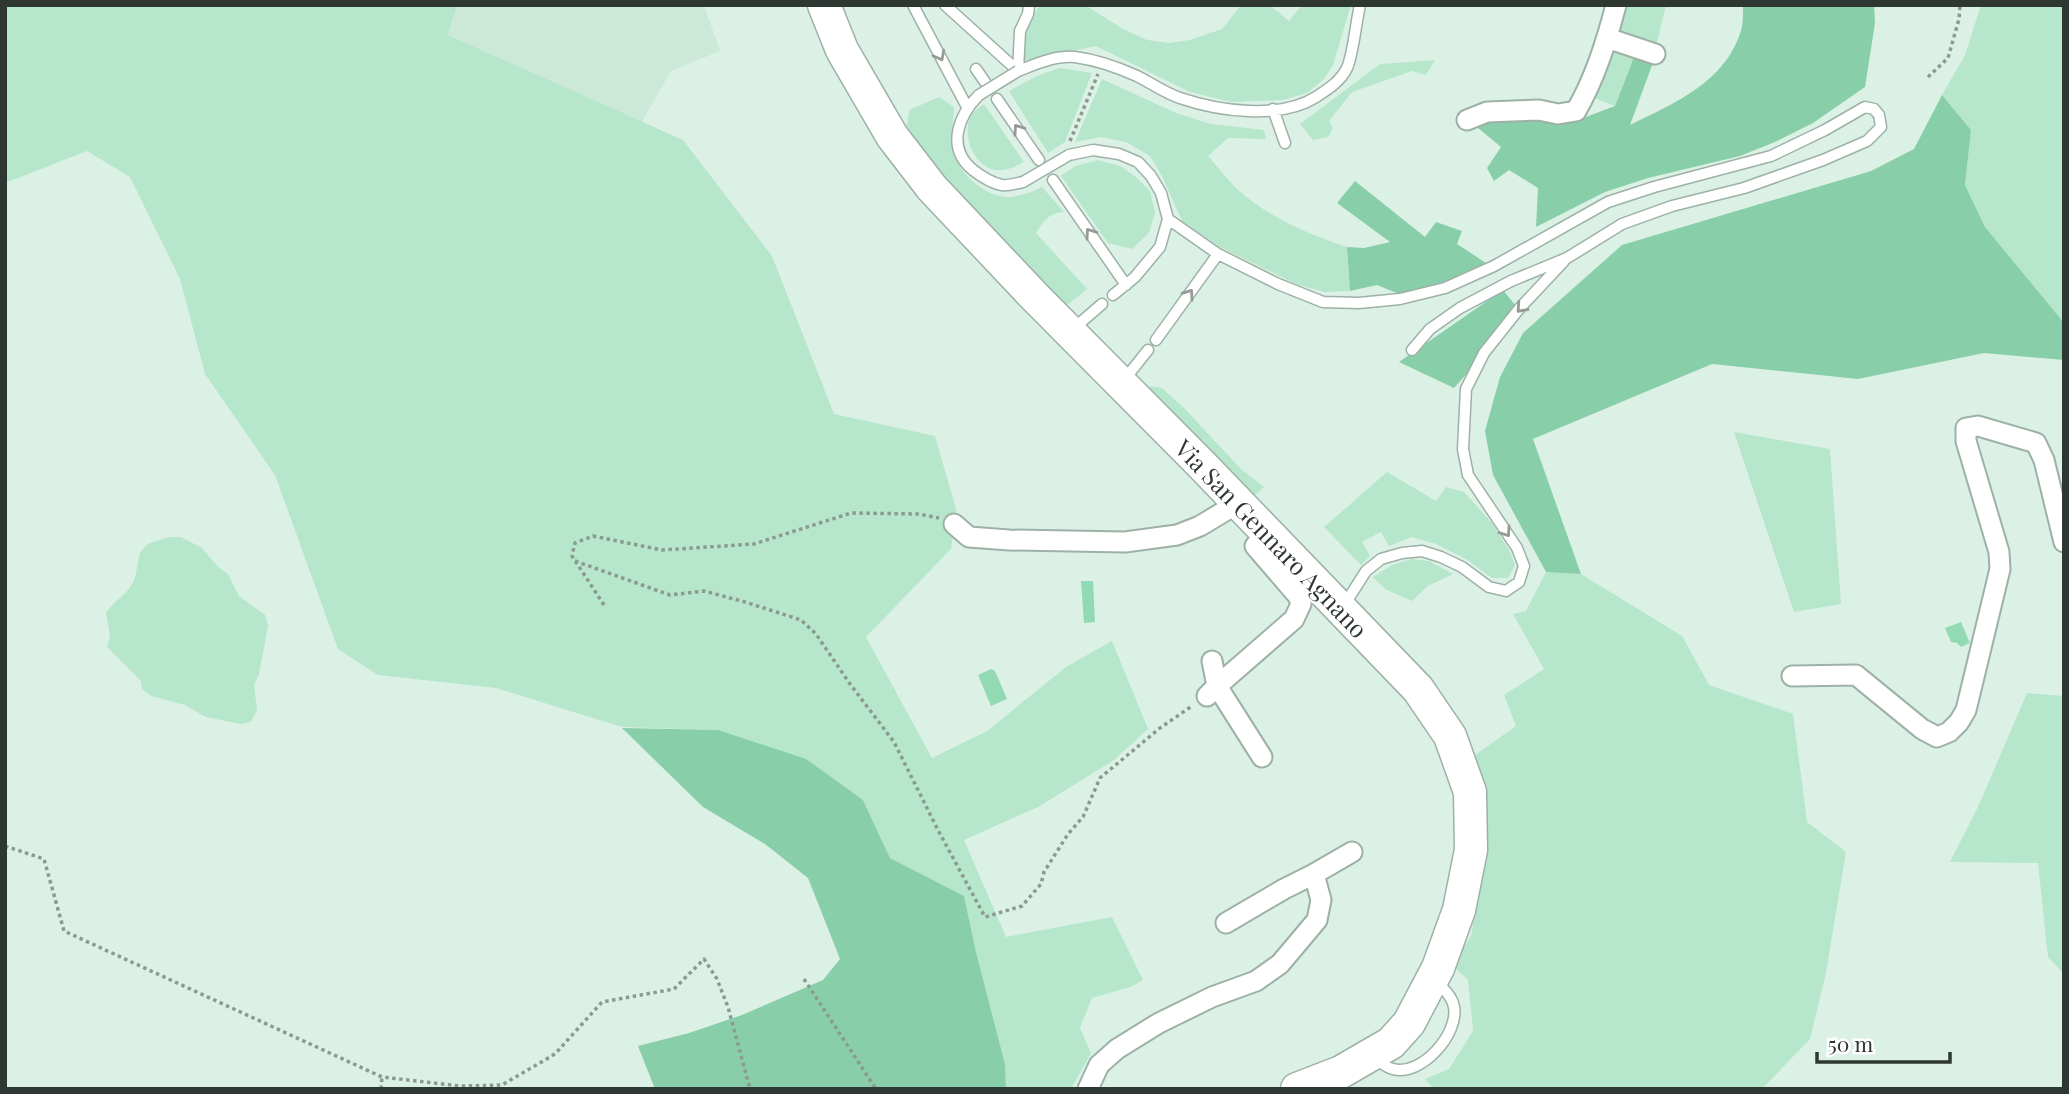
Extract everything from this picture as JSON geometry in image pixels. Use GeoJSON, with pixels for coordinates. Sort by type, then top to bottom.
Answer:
{"type":"FeatureCollection","features":[{"type":"Feature","properties":{"kind":"main road","name":"Via San Gennaro Agnano"},"geometry":{"type":"LineString","coordinates":[[824,5],[842,50],[892,136],[932,188],[1418,689],[1450,736],[1470,792],[1471,850],[1459,910],[1432,979],[1409,1023],[1391,1043],[1341,1072],[1297,1089]]}},
{"type":"Feature","properties":{"kind":"street"},"geometry":{"type":"LineString","coordinates":[[1467,120],[1487,112],[1539,110],[1558,114],[1576,111],[1588,91],[1602,57],[1616,5]]}},
{"type":"Feature","properties":{"kind":"street"},"geometry":{"type":"LineString","coordinates":[[1607,38],[1655,54]]}},
{"type":"Feature","properties":{"kind":"street"},"geometry":{"type":"LineString","coordinates":[[1791,676],[1856,675],[1923,729],[1937,737],[1949,732],[1959,722],[1966,710],[2000,569],[1999,552],[1966,441],[1966,428],[1978,426],[2036,443],[2044,460],[2064,542]]}},
{"type":"Feature","properties":{"kind":"street"},"geometry":{"type":"LineString","coordinates":[[954,524],[969,537],[1125,542],[1177,535],[1200,526],[1238,503]]}},
{"type":"Feature","properties":{"kind":"street"},"geometry":{"type":"LineString","coordinates":[[1212,691],[1294,619],[1301,604],[1298,596],[1255,546],[1268,534]]}},
{"type":"Feature","properties":{"kind":"street"},"geometry":{"type":"LineString","coordinates":[[1212,661],[1212,691],[1262,757]]}},
{"type":"Feature","properties":{"kind":"street"},"geometry":{"type":"LineString","coordinates":[[1226,923],[1352,852]]}},
{"type":"Feature","properties":{"kind":"street"},"geometry":{"type":"LineString","coordinates":[[1088,1089],[1099,1065],[1117,1049],[1159,1023],[1212,996],[1256,981],[1280,964],[1317,920],[1321,900],[1314,874]]}},
{"type":"Feature","properties":{"kind":"lane"},"geometry":{"type":"LineString","coordinates":[[832,5],[842,50]]}},
{"type":"Feature","properties":{"kind":"lane"},"geometry":{"type":"LineString","coordinates":[[913,5],[967,107]]}},
{"type":"Feature","properties":{"kind":"lane"},"geometry":{"type":"LineString","coordinates":[[945,5],[1018,71]]}},
{"type":"Feature","properties":{"kind":"lane"},"geometry":{"type":"LineString","coordinates":[[1113,295],[1126,285],[1160,247],[1168,219],[1161,193],[1151,176],[1138,162],[1119,154],[1093,150],[1066,157],[1024,182],[1004,186],[984,179],[968,165],[959,151],[958,131],[967,107],[979,95],[1018,71],[1044,61],[1071,57],[1103,62],[1178,97],[1217,108],[1256,111],[1307,103],[1336,84],[1347,68],[1360,5]]}},
{"type":"Feature","properties":{"kind":"lane"},"geometry":{"type":"LineString","coordinates":[[1018,71],[1020,31],[1030,6]]}},
{"type":"Feature","properties":{"kind":"lane"},"geometry":{"type":"LineString","coordinates":[[976,69],[985,82]]}},
{"type":"Feature","properties":{"kind":"lane"},"geometry":{"type":"LineString","coordinates":[[997,99],[1039,160]]}},
{"type":"Feature","properties":{"kind":"lane"},"geometry":{"type":"LineString","coordinates":[[1168,219],[1217,254],[1278,284],[1323,302],[1360,303],[1400,299],[1445,288],[1494,266],[1608,202],[1771,156],[1865,107],[1874,108],[1879,115],[1881,127],[1867,141],[1823,160],[1744,188],[1672,206],[1622,224],[1567,258],[1511,281],[1461,308],[1430,328],[1412,350]]}},
{"type":"Feature","properties":{"kind":"lane"},"geometry":{"type":"LineString","coordinates":[[1273,109],[1285,143]]}},
{"type":"Feature","properties":{"kind":"lane"},"geometry":{"type":"LineString","coordinates":[[1053,180],[1126,285]]}},
{"type":"Feature","properties":{"kind":"lane"},"geometry":{"type":"LineString","coordinates":[[1156,340],[1217,254]]}},
{"type":"Feature","properties":{"kind":"lane"},"geometry":{"type":"LineString","coordinates":[[1342,609],[1366,571],[1381,559],[1402,552],[1422,551],[1441,557],[1462,567],[1489,587],[1506,590],[1519,582],[1524,566],[1517,548],[1468,475],[1463,449],[1466,389],[1484,353],[1519,309],[1567,258]]}},
{"type":"Feature","properties":{"kind":"lane"},"geometry":{"type":"LineString","coordinates":[[1070,332],[1102,304]]}},
{"type":"Feature","properties":{"kind":"lane"},"geometry":{"type":"LineString","coordinates":[[1121,383],[1148,350]]}},
{"type":"Feature","properties":{"kind":"path"},"geometry":{"type":"LineString","coordinates":[[1928,77],[1948,58],[1959,19],[1960,5]]}},
{"type":"Feature","properties":{"kind":"path"},"geometry":{"type":"LineString","coordinates":[[1066,157],[1103,62]]}},
{"type":"Feature","properties":{"kind":"path"},"geometry":{"type":"LineString","coordinates":[[604,605],[572,556],[575,543],[593,536],[662,550],[754,544],[851,513],[919,514],[954,524]]}},
{"type":"Feature","properties":{"kind":"path"},"geometry":{"type":"LineString","coordinates":[[575,561],[670,595],[704,591],[801,620],[816,634],[894,742],[985,916],[1022,906],[1041,884],[1044,872],[1068,834],[1083,817],[1100,778],[1160,728],[1212,691]]}},
{"type":"Feature","properties":{"kind":"path"},"geometry":{"type":"LineString","coordinates":[[5,846],[44,859],[64,931],[382,1077],[460,1086],[502,1085],[555,1054],[602,1002],[674,989],[704,959],[717,979],[728,1007],[750,1089]]}},
{"type":"Feature","properties":{"kind":"path"},"geometry":{"type":"LineString","coordinates":[[804,979],[876,1089]]}},
{"type":"Feature","properties":{"kind":"path"},"geometry":{"type":"LineString","coordinates":[[380,1089],[382,1077]]}},
{"type":"Feature","properties":{"kind":"shaded area"},"geometry":{"type":"Polygon","coordinates":[[[5,5],[457,5],[448,35],[683,140],[772,256],[834,414],[935,436],[956,509],[951,549],[866,637],[932,758],[987,731],[1066,667],[1112,641],[1148,729],[1114,760],[1040,806],[964,840],[1006,937],[1112,917],[1143,980],[1130,987],[1092,998],[1080,1028],[1091,1053],[1071,1089],[1006,1089],[1005,1064],[964,896],[890,858],[863,800],[718,730],[622,727],[496,688],[378,675],[338,649],[275,475],[205,374],[180,279],[130,177],[87,151],[5,183],[5,5]]]}},
{"type":"Feature","properties":{"kind":"shaded area"},"geometry":{"type":"Polygon","coordinates":[[[457,5],[704,5],[720,51],[671,71],[642,122],[448,35],[457,5]]]}},
{"type":"Feature","properties":{"kind":"shaded area"},"geometry":{"type":"Polygon","coordinates":[[[1040,5],[1085,5],[1123,29],[1147,40],[1169,43],[1190,40],[1222,29],[1241,5],[1270,5],[1289,21],[1302,5],[1351,5],[1333,65],[1324,79],[1307,93],[1283,100],[1231,102],[1190,92],[1096,46],[1022,61],[1028,23],[1040,5]]]}},
{"type":"Feature","properties":{"kind":"shaded area"},"geometry":{"type":"Polygon","coordinates":[[[1624,5],[1666,5],[1656,47],[1619,32],[1624,5]]]}},
{"type":"Feature","properties":{"kind":"shaded area"},"geometry":{"type":"Polygon","coordinates":[[[1743,5],[1874,5],[1875,23],[1865,87],[1813,123],[1775,142],[1740,156],[1648,178],[1605,192],[1536,227],[1538,188],[1509,170],[1494,181],[1487,168],[1501,147],[1472,123],[1525,116],[1570,123],[1615,106],[1636,52],[1654,60],[1630,125],[1682,99],[1712,76],[1735,46],[1742,27],[1743,5]]]}},
{"type":"Feature","properties":{"kind":"shaded area"},"geometry":{"type":"Polygon","coordinates":[[[1981,5],[2064,5],[2064,323],[1985,227],[1965,185],[1971,130],[1942,95],[1965,55],[1981,5]]]}},
{"type":"Feature","properties":{"kind":"shaded area"},"geometry":{"type":"Polygon","coordinates":[[[1615,44],[1636,52],[1615,106],[1594,98],[1615,44]]]}},
{"type":"Feature","properties":{"kind":"shaded area"},"geometry":{"type":"Polygon","coordinates":[[[1435,60],[1426,75],[1412,71],[1352,92],[1329,121],[1333,128],[1328,137],[1313,140],[1300,124],[1380,64],[1435,60]]]}},
{"type":"Feature","properties":{"kind":"shaded area"},"geometry":{"type":"Polygon","coordinates":[[[1059,68],[1092,73],[1065,142],[1048,153],[1009,91],[1059,68]]]}},
{"type":"Feature","properties":{"kind":"shaded area"},"geometry":{"type":"Polygon","coordinates":[[[1102,79],[1176,113],[1211,124],[1264,130],[1266,139],[1228,138],[1208,156],[1237,189],[1262,208],[1303,230],[1347,247],[1350,291],[1324,292],[1296,284],[1220,247],[1182,221],[1150,156],[1126,142],[1101,137],[1075,142],[1102,79]]]}},
{"type":"Feature","properties":{"kind":"shaded area"},"geometry":{"type":"Polygon","coordinates":[[[1942,95],[1971,130],[1965,185],[1985,227],[2064,323],[2064,360],[1984,353],[1858,379],[1712,364],[1533,439],[1581,574],[1546,572],[1493,475],[1485,431],[1500,377],[1523,333],[1622,245],[1871,171],[1914,149],[1942,95]]]}},
{"type":"Feature","properties":{"kind":"shaded area"},"geometry":{"type":"Polygon","coordinates":[[[939,97],[954,107],[953,151],[967,176],[983,189],[1001,196],[1026,194],[1042,187],[1064,212],[1050,216],[1036,233],[1087,289],[1066,306],[976,218],[941,179],[907,126],[909,110],[939,97]]]}},
{"type":"Feature","properties":{"kind":"shaded area"},"geometry":{"type":"Polygon","coordinates":[[[984,104],[1024,162],[1009,169],[998,170],[983,164],[973,152],[968,136],[969,120],[984,104]]]}},
{"type":"Feature","properties":{"kind":"shaded area"},"geometry":{"type":"Polygon","coordinates":[[[1098,160],[1120,166],[1150,191],[1155,213],[1149,233],[1132,249],[1108,243],[1061,176],[1075,166],[1098,160]]]}},
{"type":"Feature","properties":{"kind":"shaded area"},"geometry":{"type":"Polygon","coordinates":[[[1355,181],[1425,237],[1436,222],[1462,231],[1457,244],[1486,263],[1434,286],[1399,294],[1377,285],[1350,291],[1347,247],[1364,248],[1390,242],[1337,203],[1355,181]]]}},
{"type":"Feature","properties":{"kind":"shaded area"},"geometry":{"type":"Polygon","coordinates":[[[1503,290],[1515,305],[1489,337],[1471,369],[1454,388],[1399,362],[1503,290]]]}},
{"type":"Feature","properties":{"kind":"shaded area"},"geometry":{"type":"Polygon","coordinates":[[[1142,385],[1162,388],[1241,469],[1264,487],[1250,500],[1142,385]]]}},
{"type":"Feature","properties":{"kind":"shaded area"},"geometry":{"type":"Polygon","coordinates":[[[1734,432],[1830,449],[1841,604],[1794,612],[1734,432]]]}},
{"type":"Feature","properties":{"kind":"shaded area"},"geometry":{"type":"Polygon","coordinates":[[[1387,472],[1436,501],[1446,487],[1464,492],[1492,523],[1510,552],[1515,565],[1508,578],[1492,578],[1466,559],[1436,544],[1412,537],[1389,546],[1381,532],[1362,542],[1370,556],[1361,565],[1324,527],[1387,472]]]}},
{"type":"Feature","properties":{"kind":"shaded area"},"geometry":{"type":"Polygon","coordinates":[[[169,537],[181,537],[202,548],[218,567],[228,574],[239,596],[265,615],[268,626],[259,674],[254,685],[257,710],[251,722],[240,724],[206,717],[185,705],[151,696],[142,689],[141,681],[107,647],[110,636],[106,613],[132,584],[144,548],[150,543],[169,537]]]}},
{"type":"Feature","properties":{"kind":"shaded area"},"geometry":{"type":"Polygon","coordinates":[[[1411,559],[1429,561],[1453,574],[1428,586],[1412,601],[1385,589],[1373,577],[1392,565],[1411,559]]]}},
{"type":"Feature","properties":{"kind":"shaded area"},"geometry":{"type":"Polygon","coordinates":[[[1546,572],[1581,574],[1682,636],[1709,685],[1793,714],[1807,822],[1846,852],[1826,973],[1810,1039],[1762,1089],[1434,1089],[1425,1079],[1449,1069],[1473,1031],[1468,980],[1452,965],[1471,936],[1488,843],[1475,755],[1516,726],[1504,695],[1544,669],[1513,614],[1526,611],[1546,572]]]}},
{"type":"Feature","properties":{"kind":"shaded area"},"geometry":{"type":"Polygon","coordinates":[[[1081,581],[1093,581],[1095,622],[1084,623],[1081,581]]]}},
{"type":"Feature","properties":{"kind":"shaded area"},"geometry":{"type":"Polygon","coordinates":[[[1961,622],[1970,643],[1961,647],[1951,642],[1945,628],[1961,622]]]}},
{"type":"Feature","properties":{"kind":"shaded area"},"geometry":{"type":"Polygon","coordinates":[[[991,669],[995,671],[1007,699],[991,706],[978,675],[991,669]]]}},
{"type":"Feature","properties":{"kind":"shaded area"},"geometry":{"type":"Polygon","coordinates":[[[2027,693],[2064,696],[2064,974],[2048,957],[2038,863],[1950,862],[1978,807],[2027,693]]]}},
{"type":"Feature","properties":{"kind":"shaded area"},"geometry":{"type":"Polygon","coordinates":[[[622,728],[718,730],[806,759],[863,800],[890,858],[964,896],[1005,1064],[1006,1089],[655,1089],[638,1046],[689,1033],[742,1015],[823,980],[840,959],[808,878],[765,844],[703,807],[622,728]]]}}]}
